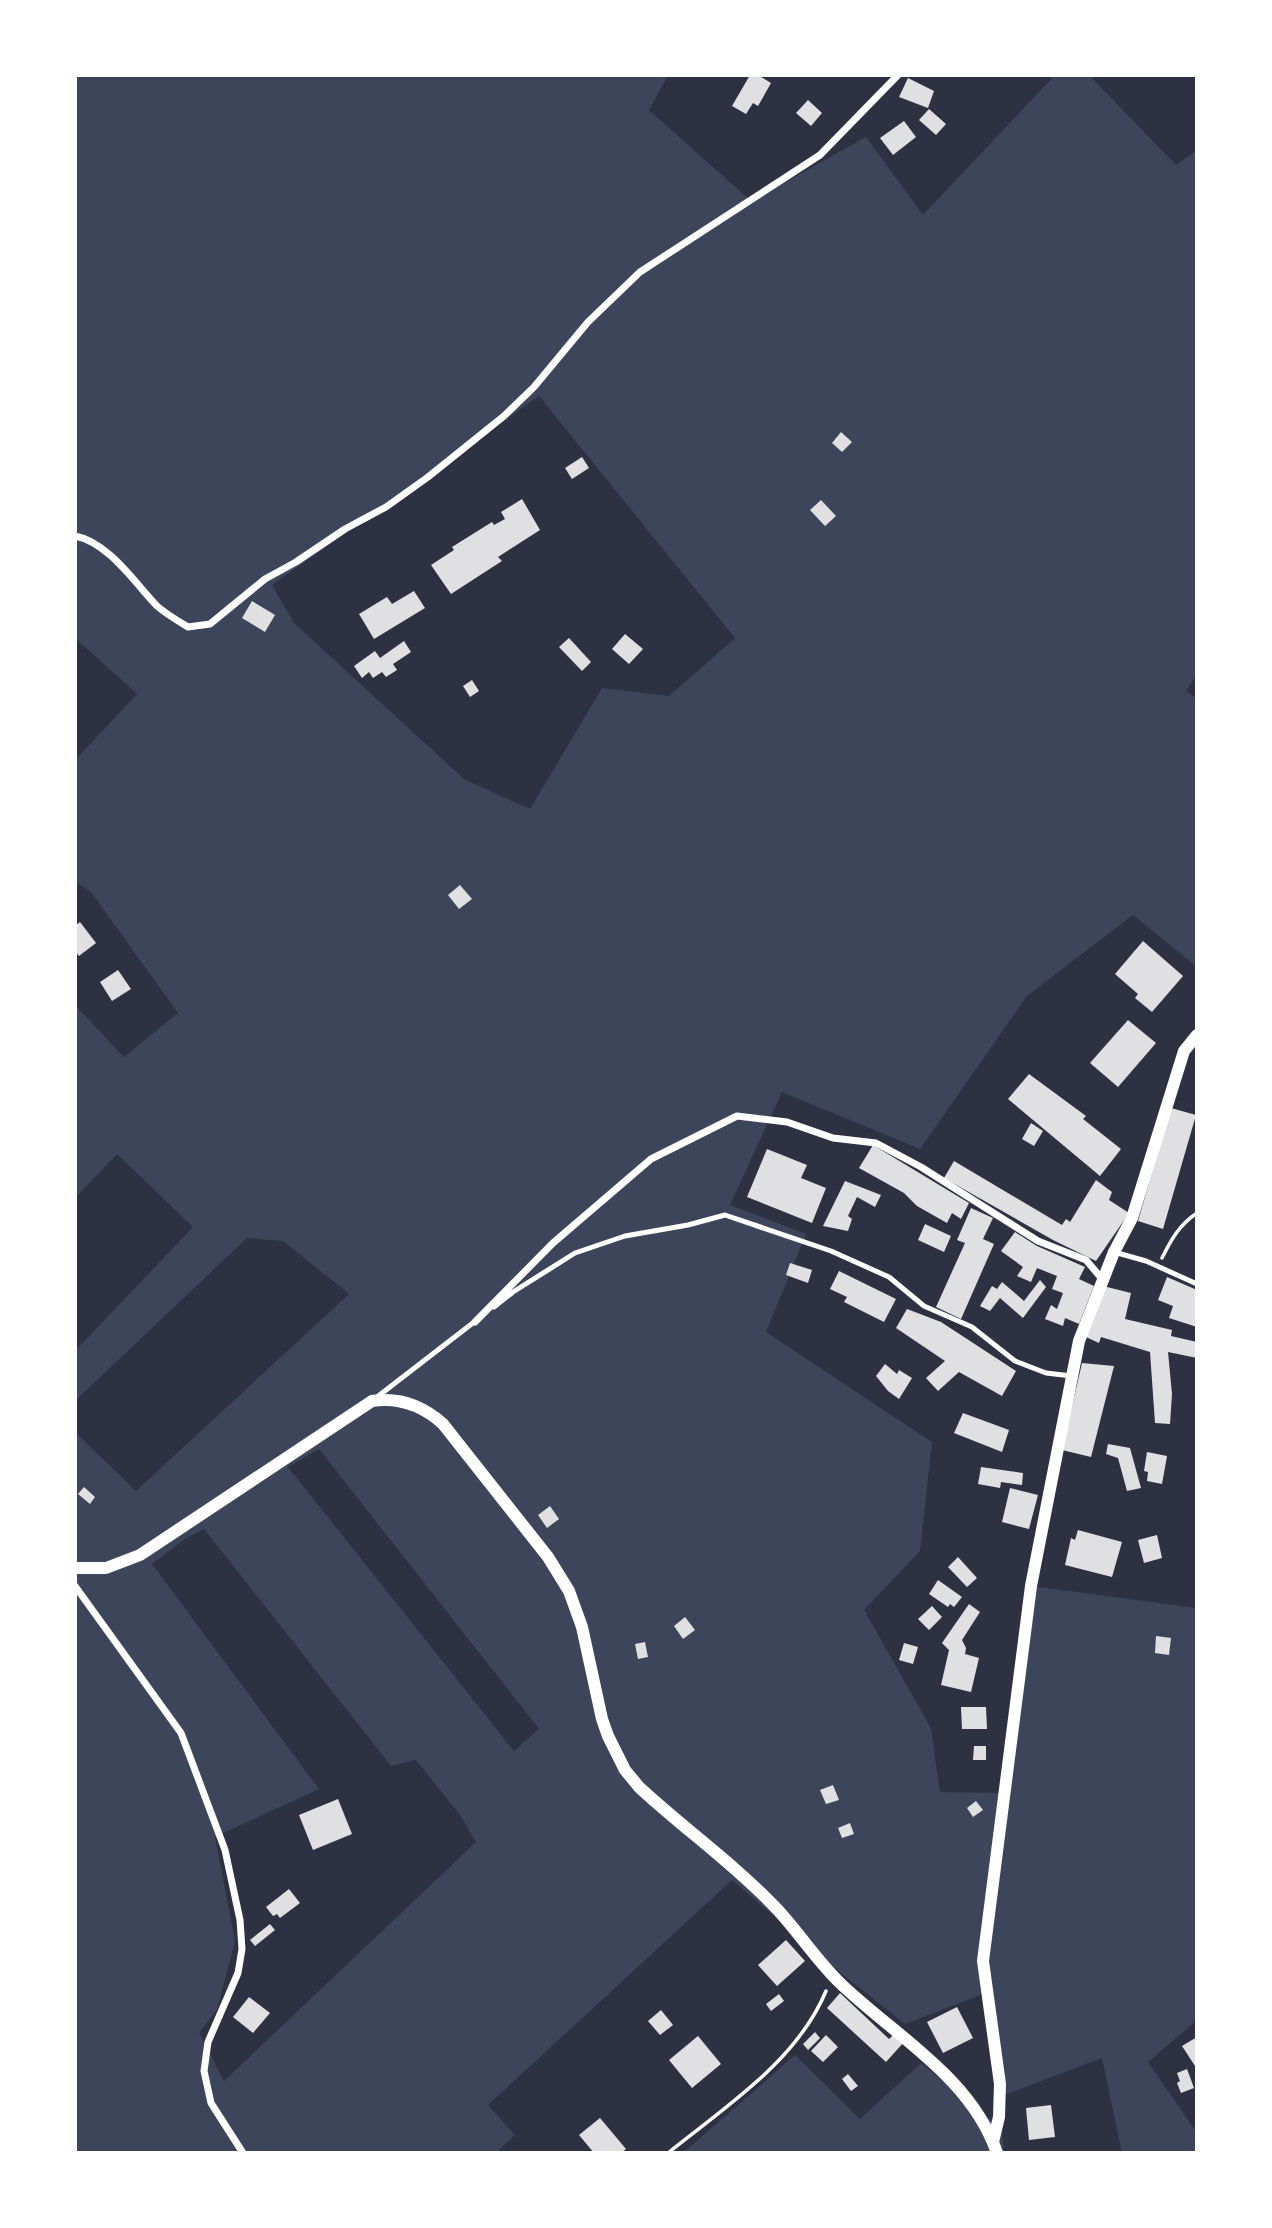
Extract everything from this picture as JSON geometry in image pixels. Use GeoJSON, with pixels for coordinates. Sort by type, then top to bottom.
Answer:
{"type":"FeatureCollection","features":[{"type":"Feature","properties":{"kind":"street"},"geometry":{"type":"LineString","coordinates":[[75,536],[108,554],[159,608],[188,627],[210,624],[265,579],[345,529],[386,508],[428,477],[504,416],[534,387],[588,322],[640,272],[820,155],[898,75]]}},
{"type":"Feature","properties":{"kind":"street"},"geometry":{"type":"LineString","coordinates":[[995,2147],[1000,2084],[983,1961],[1031,1586],[1079,1341],[1114,1252],[1132,1218],[1184,1051],[1197,1035]]}},
{"type":"Feature","properties":{"kind":"street"},"geometry":{"type":"LineString","coordinates":[[475,1322],[554,1243],[650,1159],[737,1116],[787,1122],[833,1138],[876,1143],[921,1167],[1038,1241],[1086,1261],[1103,1280]]}},
{"type":"Feature","properties":{"kind":"street"},"geometry":{"type":"LineString","coordinates":[[75,1568],[106,1568],[141,1555],[372,1401],[389,1398],[432,1414],[443,1424],[548,1556],[569,1591],[582,1627],[602,1718],[616,1755],[625,1770],[639,1787],[774,1906],[833,1976],[939,2068],[959,2089],[995,2147]]}},
{"type":"Feature","properties":{"kind":"street"},"geometry":{"type":"LineString","coordinates":[[75,1586],[181,1733],[225,1850],[240,1920],[243,1949],[238,1973],[208,2042],[204,2071],[211,2103],[243,2153]]}},
{"type":"Feature","properties":{"kind":"lane"},"geometry":{"type":"LineString","coordinates":[[372,1401],[513,1292],[575,1253],[625,1236],[688,1225],[725,1215],[831,1251],[890,1277],[924,1306],[972,1327],[1015,1361],[1046,1373],[1072,1376]]}},
{"type":"Feature","properties":{"kind":"lane"},"geometry":{"type":"LineString","coordinates":[[1114,1252],[1158,1266],[1197,1284]]}},
{"type":"Feature","properties":{"kind":"path"},"geometry":{"type":"LineString","coordinates":[[1158,1266],[1172,1238],[1185,1222],[1197,1213]]}},
{"type":"Feature","properties":{"kind":"path"},"geometry":{"type":"LineString","coordinates":[[668,2153],[758,2080],[791,2046],[818,2012],[833,1976]]}},
{"type":"Feature","properties":{"kind":"shaded area"},"geometry":{"type":"Polygon","coordinates":[[[75,75],[668,75],[649,110],[751,201],[866,137],[923,215],[1055,75],[1089,75],[1176,165],[1197,150],[1197,674],[1186,691],[1197,699],[1197,967],[1133,915],[1027,996],[920,1149],[782,1092],[730,1205],[806,1234],[766,1332],[932,1442],[920,1551],[864,1610],[931,1728],[940,1792],[1004,1793],[1031,1586],[1197,1608],[1197,2020],[1148,2062],[1197,2133],[1197,2153],[1122,2153],[1102,2058],[999,2097],[991,1991],[905,2024],[732,1880],[488,2105],[515,2135],[496,2153],[75,2153],[75,1432],[136,1491],[349,1294],[283,1241],[247,1238],[75,1401],[75,1351],[193,1227],[117,1154],[75,1198],[75,1005],[124,1057],[178,1013],[91,892],[75,881],[75,760],[137,694],[75,638],[75,75]],[[539,396],[272,585],[294,623],[464,779],[530,809],[602,688],[669,696],[735,638],[539,396]],[[319,1449],[288,1467],[514,1751],[539,1729],[319,1449]],[[204,1529],[185,1539],[152,1564],[319,1789],[215,1837],[235,1941],[217,2010],[199,2033],[224,2081],[476,1842],[460,1815],[416,1760],[391,1766],[204,1529]]]}},
{"type":"Feature","properties":{"kind":"shaded area"},"geometry":{"type":"Polygon","coordinates":[[[795,2055],[860,2119],[921,2063],[1002,2129],[1004,2153],[683,2153],[795,2055]]]}},
{"type":"Feature","properties":{"kind":"building"},"geometry":{"type":"Polygon","coordinates":[[[750,75],[758,75],[771,83],[758,106],[753,103],[746,114],[732,106],[750,75]]]}},
{"type":"Feature","properties":{"kind":"building"},"geometry":{"type":"Polygon","coordinates":[[[908,78],[934,91],[928,108],[899,97],[908,78]]]}},
{"type":"Feature","properties":{"kind":"building"},"geometry":{"type":"Polygon","coordinates":[[[808,100],[822,113],[811,126],[796,113],[808,100]]]}},
{"type":"Feature","properties":{"kind":"building"},"geometry":{"type":"Polygon","coordinates":[[[929,109],[946,124],[936,135],[919,120],[929,109]]]}},
{"type":"Feature","properties":{"kind":"building"},"geometry":{"type":"Polygon","coordinates":[[[904,121],[916,137],[893,155],[880,138],[904,121]]]}},
{"type":"Feature","properties":{"kind":"building"},"geometry":{"type":"Polygon","coordinates":[[[841,432],[852,442],[842,452],[832,443],[841,432]]]}},
{"type":"Feature","properties":{"kind":"building"},"geometry":{"type":"Polygon","coordinates":[[[582,457],[589,468],[572,479],[565,468],[582,457]]]}},
{"type":"Feature","properties":{"kind":"building"},"geometry":{"type":"Polygon","coordinates":[[[522,499],[540,530],[498,557],[502,561],[451,594],[431,565],[454,550],[452,547],[492,522],[494,525],[505,519],[501,512],[522,499]]]}},
{"type":"Feature","properties":{"kind":"building"},"geometry":{"type":"Polygon","coordinates":[[[821,500],[836,516],[825,526],[810,510],[821,500]]]}},
{"type":"Feature","properties":{"kind":"building"},"geometry":{"type":"Polygon","coordinates":[[[414,591],[425,608],[374,639],[359,614],[387,597],[392,604],[414,591]]]}},
{"type":"Feature","properties":{"kind":"building"},"geometry":{"type":"Polygon","coordinates":[[[252,601],[275,615],[265,632],[242,618],[252,601]]]}},
{"type":"Feature","properties":{"kind":"building"},"geometry":{"type":"Polygon","coordinates":[[[625,634],[643,649],[629,664],[612,649],[625,634]]]}},
{"type":"Feature","properties":{"kind":"building"},"geometry":{"type":"Polygon","coordinates":[[[569,638],[591,662],[582,671],[559,647],[569,638]]]}},
{"type":"Feature","properties":{"kind":"building"},"geometry":{"type":"Polygon","coordinates":[[[404,641],[411,652],[393,664],[397,670],[386,677],[382,672],[373,678],[369,672],[362,678],[354,666],[375,651],[380,658],[404,641]]]}},
{"type":"Feature","properties":{"kind":"building"},"geometry":{"type":"Polygon","coordinates":[[[472,680],[479,691],[470,697],[463,686],[472,680]]]}},
{"type":"Feature","properties":{"kind":"building"},"geometry":{"type":"Polygon","coordinates":[[[460,885],[472,899],[459,909],[448,895],[460,885]]]}},
{"type":"Feature","properties":{"kind":"building"},"geometry":{"type":"Polygon","coordinates":[[[80,922],[96,943],[79,956],[75,951],[75,926],[80,922]]]}},
{"type":"Feature","properties":{"kind":"building"},"geometry":{"type":"Polygon","coordinates":[[[1143,941],[1183,976],[1152,1012],[1135,998],[1138,994],[1115,974],[1143,941]]]}},
{"type":"Feature","properties":{"kind":"building"},"geometry":{"type":"Polygon","coordinates":[[[118,970],[131,989],[112,1001],[100,982],[118,970]]]}},
{"type":"Feature","properties":{"kind":"building"},"geometry":{"type":"Polygon","coordinates":[[[1128,1020],[1156,1043],[1118,1087],[1090,1063],[1128,1020]]]}},
{"type":"Feature","properties":{"kind":"building"},"geometry":{"type":"Polygon","coordinates":[[[1029,1074],[1086,1116],[1083,1119],[1121,1149],[1100,1176],[1008,1099],[1029,1074]]]}},
{"type":"Feature","properties":{"kind":"building"},"geometry":{"type":"Polygon","coordinates":[[[1171,1108],[1196,1115],[1163,1229],[1138,1221],[1171,1108]]]}},
{"type":"Feature","properties":{"kind":"building"},"geometry":{"type":"Polygon","coordinates":[[[1031,1123],[1043,1131],[1034,1146],[1022,1139],[1031,1123]]]}},
{"type":"Feature","properties":{"kind":"building"},"geometry":{"type":"Polygon","coordinates":[[[873,1145],[969,1203],[961,1219],[952,1213],[947,1223],[917,1206],[904,1193],[859,1168],[873,1145]]]}},
{"type":"Feature","properties":{"kind":"building"},"geometry":{"type":"Polygon","coordinates":[[[767,1149],[807,1165],[801,1178],[826,1188],[812,1223],[747,1197],[767,1149]]]}},
{"type":"Feature","properties":{"kind":"building"},"geometry":{"type":"Polygon","coordinates":[[[954,1161],[1062,1225],[1066,1219],[1070,1222],[1096,1180],[1112,1192],[1109,1200],[1129,1213],[1096,1261],[1053,1240],[944,1178],[954,1161]]]}},
{"type":"Feature","properties":{"kind":"building"},"geometry":{"type":"Polygon","coordinates":[[[845,1181],[881,1195],[875,1207],[857,1197],[848,1216],[852,1219],[848,1231],[823,1226],[845,1181]]]}},
{"type":"Feature","properties":{"kind":"building"},"geometry":{"type":"Polygon","coordinates":[[[971,1208],[993,1218],[983,1239],[994,1244],[961,1319],[936,1307],[965,1243],[957,1240],[971,1208]]]}},
{"type":"Feature","properties":{"kind":"building"},"geometry":{"type":"Polygon","coordinates":[[[925,1224],[951,1236],[944,1252],[918,1240],[925,1224]]]}},
{"type":"Feature","properties":{"kind":"building"},"geometry":{"type":"Polygon","coordinates":[[[1015,1232],[1037,1246],[1085,1267],[1079,1279],[1094,1286],[1079,1324],[1065,1318],[1063,1326],[1045,1319],[1051,1305],[1057,1309],[1063,1293],[1052,1289],[1057,1276],[1037,1268],[1031,1282],[1017,1276],[1023,1267],[1001,1251],[1015,1232]]]}},
{"type":"Feature","properties":{"kind":"building"},"geometry":{"type":"Polygon","coordinates":[[[790,1263],[812,1270],[808,1283],[786,1275],[790,1263]]]}},
{"type":"Feature","properties":{"kind":"building"},"geometry":{"type":"Polygon","coordinates":[[[839,1271],[896,1299],[884,1322],[844,1302],[847,1297],[830,1289],[839,1271]]]}},
{"type":"Feature","properties":{"kind":"building"},"geometry":{"type":"Polygon","coordinates":[[[1167,1277],[1197,1290],[1197,1327],[1169,1318],[1173,1306],[1158,1300],[1167,1277]]]}},
{"type":"Feature","properties":{"kind":"building"},"geometry":{"type":"Polygon","coordinates":[[[1040,1280],[1046,1287],[1023,1318],[1000,1298],[990,1311],[980,1306],[992,1286],[997,1289],[1002,1282],[1024,1301],[1040,1280]]]}},
{"type":"Feature","properties":{"kind":"building"},"geometry":{"type":"Polygon","coordinates":[[[1103,1286],[1131,1293],[1125,1319],[1172,1330],[1171,1336],[1197,1342],[1197,1358],[1168,1352],[1172,1394],[1170,1424],[1155,1423],[1150,1352],[1101,1337],[1099,1343],[1086,1337],[1103,1286]]]}},
{"type":"Feature","properties":{"kind":"building"},"geometry":{"type":"Polygon","coordinates":[[[907,1309],[941,1322],[1016,1371],[1002,1396],[959,1372],[938,1391],[926,1378],[945,1361],[896,1328],[907,1309]]]}},
{"type":"Feature","properties":{"kind":"building"},"geometry":{"type":"Polygon","coordinates":[[[1082,1363],[1114,1366],[1091,1457],[1062,1450],[1082,1363]]]}},
{"type":"Feature","properties":{"kind":"building"},"geometry":{"type":"Polygon","coordinates":[[[885,1364],[897,1374],[899,1370],[912,1378],[899,1399],[888,1391],[876,1376],[885,1364]]]}},
{"type":"Feature","properties":{"kind":"building"},"geometry":{"type":"Polygon","coordinates":[[[963,1413],[1009,1430],[1002,1452],[954,1433],[963,1413]]]}},
{"type":"Feature","properties":{"kind":"building"},"geometry":{"type":"Polygon","coordinates":[[[1108,1444],[1130,1448],[1141,1488],[1127,1491],[1118,1458],[1106,1454],[1108,1444]]]}},
{"type":"Feature","properties":{"kind":"building"},"geometry":{"type":"Polygon","coordinates":[[[1147,1452],[1167,1456],[1162,1484],[1147,1481],[1148,1472],[1144,1471],[1147,1452]]]}},
{"type":"Feature","properties":{"kind":"building"},"geometry":{"type":"Polygon","coordinates":[[[981,1467],[1023,1473],[1022,1485],[1001,1482],[1000,1488],[978,1484],[981,1467]]]}},
{"type":"Feature","properties":{"kind":"building"},"geometry":{"type":"Polygon","coordinates":[[[84,1487],[95,1497],[90,1504],[78,1494],[84,1487]]]}},
{"type":"Feature","properties":{"kind":"building"},"geometry":{"type":"Polygon","coordinates":[[[1010,1488],[1038,1495],[1029,1529],[1002,1522],[1010,1488]]]}},
{"type":"Feature","properties":{"kind":"building"},"geometry":{"type":"Polygon","coordinates":[[[550,1506],[559,1519],[547,1528],[538,1515],[550,1506]]]}},
{"type":"Feature","properties":{"kind":"building"},"geometry":{"type":"Polygon","coordinates":[[[1078,1530],[1122,1542],[1112,1577],[1065,1565],[1071,1538],[1075,1540],[1078,1530]]]}},
{"type":"Feature","properties":{"kind":"building"},"geometry":{"type":"Polygon","coordinates":[[[1157,1535],[1162,1558],[1144,1563],[1138,1540],[1157,1535]]]}},
{"type":"Feature","properties":{"kind":"building"},"geometry":{"type":"Polygon","coordinates":[[[958,1557],[977,1578],[967,1587],[948,1567],[958,1557]]]}},
{"type":"Feature","properties":{"kind":"building"},"geometry":{"type":"Polygon","coordinates":[[[938,1580],[962,1597],[954,1607],[950,1604],[948,1607],[929,1594],[938,1580]]]}},
{"type":"Feature","properties":{"kind":"building"},"geometry":{"type":"Polygon","coordinates":[[[969,1604],[980,1612],[962,1640],[966,1648],[965,1654],[979,1658],[971,1692],[941,1685],[949,1650],[942,1643],[969,1604]]]}},
{"type":"Feature","properties":{"kind":"building"},"geometry":{"type":"Polygon","coordinates":[[[932,1606],[942,1617],[929,1630],[918,1619],[932,1606]]]}},
{"type":"Feature","properties":{"kind":"building"},"geometry":{"type":"Polygon","coordinates":[[[685,1617],[695,1630],[683,1639],[674,1626],[685,1617]]]}},
{"type":"Feature","properties":{"kind":"building"},"geometry":{"type":"Polygon","coordinates":[[[1156,1636],[1171,1638],[1169,1655],[1155,1653],[1156,1636]]]}},
{"type":"Feature","properties":{"kind":"building"},"geometry":{"type":"Polygon","coordinates":[[[645,1642],[648,1657],[638,1659],[635,1644],[645,1642]]]}},
{"type":"Feature","properties":{"kind":"building"},"geometry":{"type":"Polygon","coordinates":[[[904,1643],[918,1647],[913,1664],[899,1660],[904,1643]]]}},
{"type":"Feature","properties":{"kind":"building"},"geometry":{"type":"Polygon","coordinates":[[[961,1707],[986,1707],[987,1729],[962,1729],[961,1707]]]}},
{"type":"Feature","properties":{"kind":"building"},"geometry":{"type":"Polygon","coordinates":[[[974,1746],[986,1746],[986,1760],[973,1760],[974,1746]]]}},
{"type":"Feature","properties":{"kind":"building"},"geometry":{"type":"Polygon","coordinates":[[[833,1785],[839,1800],[826,1804],[820,1790],[833,1785]]]}},
{"type":"Feature","properties":{"kind":"building"},"geometry":{"type":"Polygon","coordinates":[[[338,1799],[352,1834],[313,1850],[299,1815],[338,1799]]]}},
{"type":"Feature","properties":{"kind":"building"},"geometry":{"type":"Polygon","coordinates":[[[976,1801],[983,1810],[973,1817],[967,1808],[976,1801]]]}},
{"type":"Feature","properties":{"kind":"building"},"geometry":{"type":"Polygon","coordinates":[[[850,1823],[854,1834],[842,1838],[838,1828],[850,1823]]]}},
{"type":"Feature","properties":{"kind":"building"},"geometry":{"type":"Polygon","coordinates":[[[289,1889],[300,1903],[280,1918],[277,1914],[273,1916],[266,1907],[289,1889]]]}},
{"type":"Feature","properties":{"kind":"building"},"geometry":{"type":"Polygon","coordinates":[[[270,1924],[275,1930],[255,1946],[250,1940],[270,1924]]]}},
{"type":"Feature","properties":{"kind":"building"},"geometry":{"type":"Polygon","coordinates":[[[786,1940],[805,1961],[777,1986],[758,1965],[786,1940]]]}},
{"type":"Feature","properties":{"kind":"building"},"geometry":{"type":"Polygon","coordinates":[[[840,1993],[889,2039],[895,2033],[904,2042],[886,2062],[827,2008],[840,1993]]]}},
{"type":"Feature","properties":{"kind":"building"},"geometry":{"type":"Polygon","coordinates":[[[779,1994],[784,2001],[771,2011],[766,2004],[779,1994]]]}},
{"type":"Feature","properties":{"kind":"building"},"geometry":{"type":"Polygon","coordinates":[[[249,1997],[270,2013],[253,2033],[233,2017],[249,1997]]]}},
{"type":"Feature","properties":{"kind":"building"},"geometry":{"type":"Polygon","coordinates":[[[957,2007],[973,2038],[943,2053],[927,2022],[957,2007]]]}},
{"type":"Feature","properties":{"kind":"building"},"geometry":{"type":"Polygon","coordinates":[[[661,2010],[673,2025],[660,2035],[648,2021],[661,2010]]]}},
{"type":"Feature","properties":{"kind":"building"},"geometry":{"type":"Polygon","coordinates":[[[815,2032],[820,2038],[808,2050],[803,2044],[815,2032]]]}},
{"type":"Feature","properties":{"kind":"building"},"geometry":{"type":"Polygon","coordinates":[[[826,2035],[838,2047],[823,2062],[811,2051],[826,2035]]]}},
{"type":"Feature","properties":{"kind":"building"},"geometry":{"type":"Polygon","coordinates":[[[698,2036],[721,2064],[692,2088],[669,2060],[698,2036]]]}},
{"type":"Feature","properties":{"kind":"building"},"geometry":{"type":"Polygon","coordinates":[[[1197,2037],[1197,2069],[1182,2046],[1197,2037]]]}},
{"type":"Feature","properties":{"kind":"building"},"geometry":{"type":"Polygon","coordinates":[[[1187,2069],[1194,2088],[1181,2093],[1177,2073],[1187,2069]]]}},
{"type":"Feature","properties":{"kind":"building"},"geometry":{"type":"Polygon","coordinates":[[[848,2074],[858,2086],[851,2091],[842,2079],[848,2074]]]}},
{"type":"Feature","properties":{"kind":"building"},"geometry":{"type":"Polygon","coordinates":[[[1051,2105],[1055,2137],[1029,2140],[1026,2108],[1051,2105]]]}},
{"type":"Feature","properties":{"kind":"building"},"geometry":{"type":"Polygon","coordinates":[[[600,2118],[626,2149],[621,2153],[594,2153],[579,2135],[600,2118]]]}}]}
